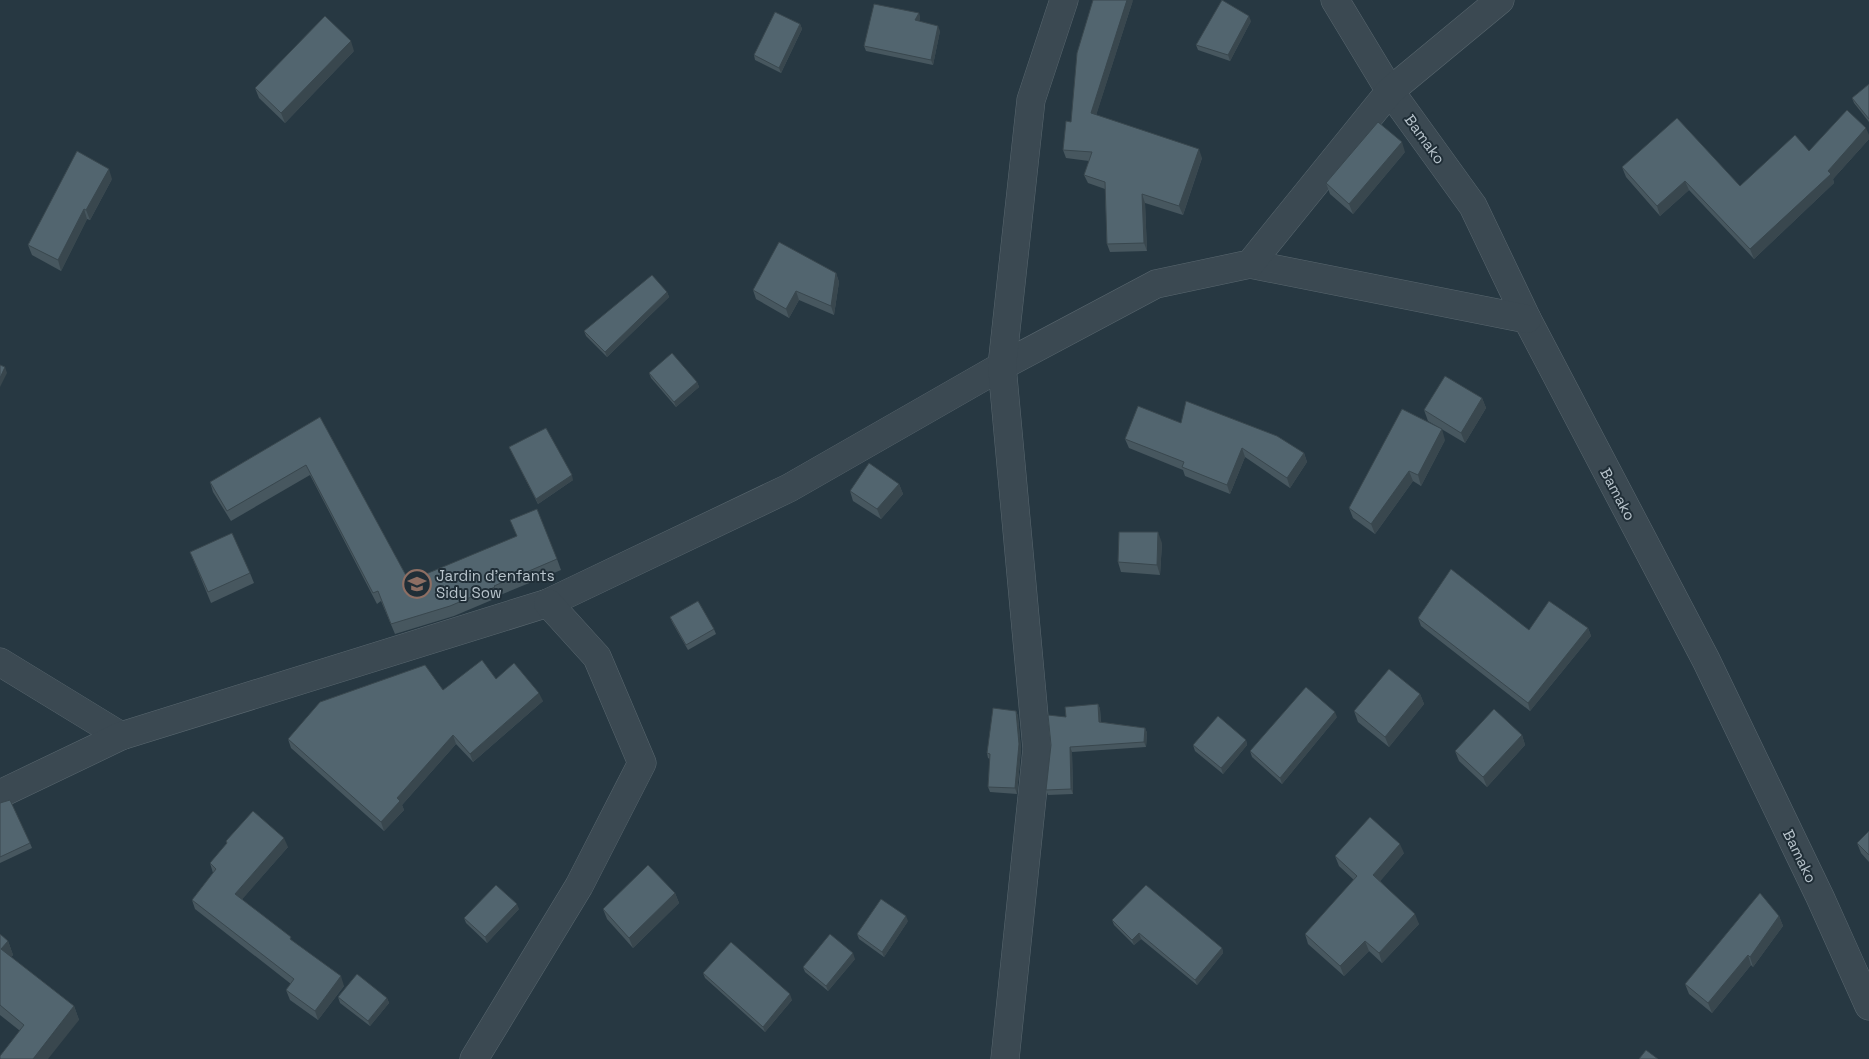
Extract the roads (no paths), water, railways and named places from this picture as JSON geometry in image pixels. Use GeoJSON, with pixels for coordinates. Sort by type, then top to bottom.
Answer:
{"type":"FeatureCollection","features":[{"type":"Feature","properties":{"kind":"street"},"geometry":{"type":"LineString","coordinates":[[1005,1059],[1037,748],[1002,366],[1031,100],[1064,0]]}},
{"type":"Feature","properties":{"kind":"street","name":"Bamako"},"geometry":{"type":"LineString","coordinates":[[1335,0],[1390,91],[1472,206],[1527,319],[1706,660],[1820,897],[1869,1006]]}},
{"type":"Feature","properties":{"kind":"street"},"geometry":{"type":"LineString","coordinates":[[1250,264],[1390,91],[1500,0]]}},
{"type":"Feature","properties":{"kind":"street"},"geometry":{"type":"LineString","coordinates":[[0,794],[121,736],[548,603],[788,488],[1002,366],[1156,284],[1250,264],[1527,319]]}},
{"type":"Feature","properties":{"kind":"street"},"geometry":{"type":"LineString","coordinates":[[474,1059],[580,886],[642,763],[597,657],[548,603]]}},
{"type":"Feature","properties":{"kind":"street"},"geometry":{"type":"LineString","coordinates":[[0,662],[121,736]]}},
{"type":"Feature","properties":{"kind":"place","name":"Jardin d'enfants Sidy Sow"},"geometry":{"type":"Point","coordinates":[417,584]}}]}
